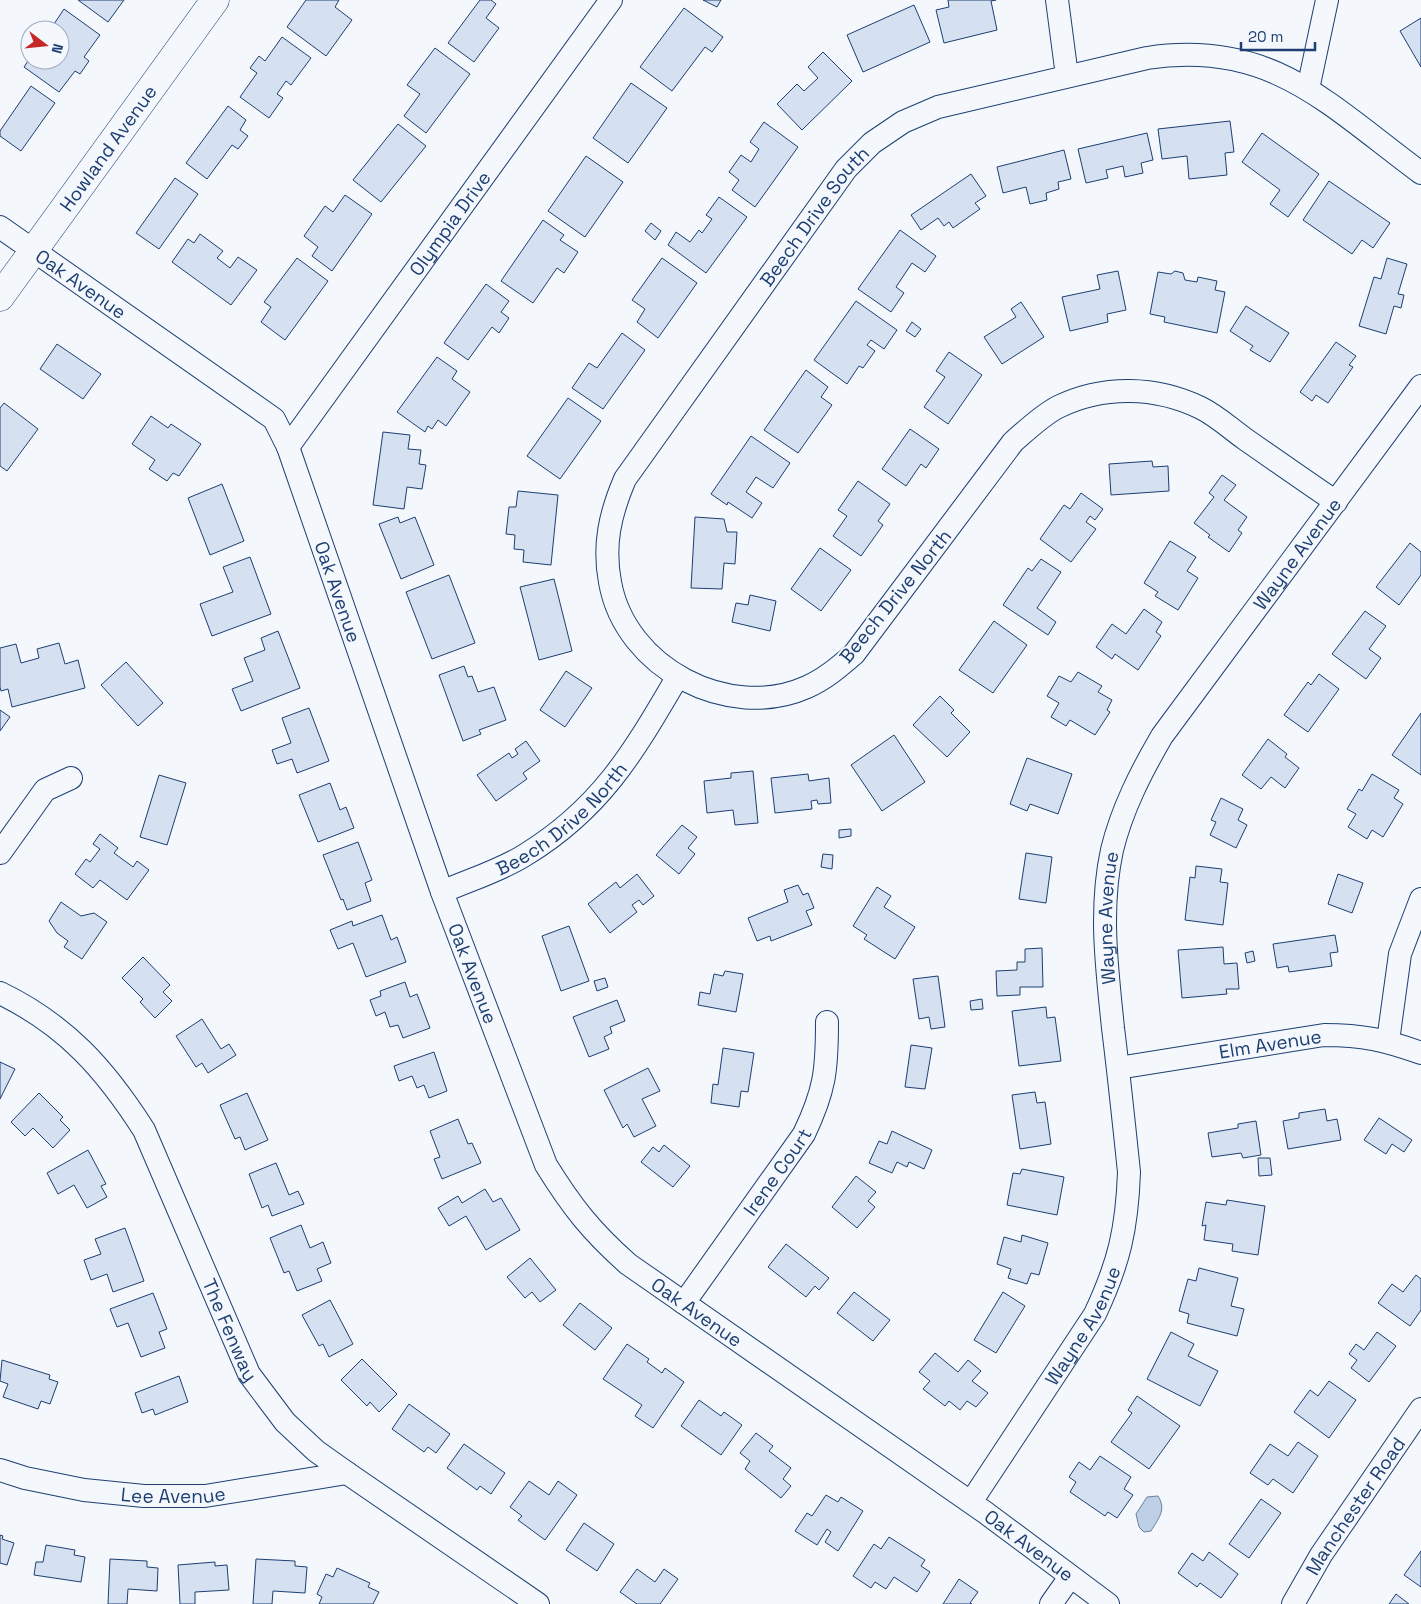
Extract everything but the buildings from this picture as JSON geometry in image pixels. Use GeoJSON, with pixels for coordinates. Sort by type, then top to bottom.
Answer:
{"type":"FeatureCollection","features":[{"type":"Feature","properties":{"kind":"street","name":"Howland Avenue"},"geometry":{"type":"LineString","coordinates":[[0,297],[215,0]]}},
{"type":"Feature","properties":{"kind":"street","name":"Olympia Drive"},"geometry":{"type":"LineString","coordinates":[[288,448],[611,0]]}},
{"type":"Feature","properties":{"kind":"street"},"geometry":{"type":"LineString","coordinates":[[1057,0],[1067,76]]}},
{"type":"Feature","properties":{"kind":"street"},"geometry":{"type":"LineString","coordinates":[[1327,0],[1308,89],[1421,174]]}},
{"type":"Feature","properties":{"kind":"street","name":"Beech Drive South"},"geometry":{"type":"LineString","coordinates":[[678,676],[657,661],[638,641],[621,616],[610,585],[606,557],[608,532],[614,505],[625,480],[846,170],[872,143],[903,122],[938,107],[1067,76],[1172,54],[1209,54],[1245,60],[1279,73],[1308,89]]}},
{"type":"Feature","properties":{"kind":"street","name":"Oak Avenue"},"geometry":{"type":"LineString","coordinates":[[0,228],[274,419],[288,448],[442,892],[546,1165],[568,1201],[594,1233],[628,1264],[971,1502],[1108,1604]]}},
{"type":"Feature","properties":{"kind":"street","name":"Wayne Avenue"},"geometry":{"type":"LineString","coordinates":[[971,1502],[1094,1314],[1110,1281],[1122,1246],[1128,1209],[1129,1172],[1104,941],[1106,892],[1124,810],[1144,766],[1162,736],[1421,386]]}},
{"type":"Feature","properties":{"kind":"street","name":"Beech Drive North"},"geometry":{"type":"LineString","coordinates":[[442,892],[524,856],[573,821],[602,793],[630,757],[678,676],[714,692],[743,698],[774,696],[807,687],[832,673],[854,654],[1013,442],[1033,424],[1057,408],[1085,397],[1114,391],[1143,391],[1172,397],[1202,409],[1336,502]]}},
{"type":"Feature","properties":{"kind":"street"},"geometry":{"type":"LineString","coordinates":[[0,853],[45,790],[71,778]]}},
{"type":"Feature","properties":{"kind":"street"},"geometry":{"type":"LineString","coordinates":[[1388,1041],[1400,954],[1421,899]]}},
{"type":"Feature","properties":{"kind":"street","name":"The Fenway"},"geometry":{"type":"LineString","coordinates":[[0,993],[24,1005],[60,1030],[92,1059],[120,1093],[144,1130],[249,1374],[285,1422],[316,1451],[538,1604]]}},
{"type":"Feature","properties":{"kind":"street","name":"Irene Court"},"geometry":{"type":"LineString","coordinates":[[684,1302],[804,1134],[818,1103],[827,1068],[827,1022]]}},
{"type":"Feature","properties":{"kind":"street","name":"Elm Avenue"},"geometry":{"type":"LineString","coordinates":[[1118,1068],[1324,1034],[1357,1035],[1388,1041],[1421,1053]]}},
{"type":"Feature","properties":{"kind":"street","name":"Manchester Road"},"geometry":{"type":"LineString","coordinates":[[1293,1604],[1321,1555],[1421,1409]]}},
{"type":"Feature","properties":{"kind":"street","name":"Lee Avenue"},"geometry":{"type":"LineString","coordinates":[[0,1470],[25,1478],[84,1490],[144,1496],[205,1496],[347,1473]]}},
{"type":"Feature","properties":{"kind":"street"},"geometry":{"type":"LineString","coordinates":[[1051,1604],[1070,1577]]}},
{"type":"Feature","properties":{"kind":"water"},"geometry":{"type":"Polygon","coordinates":[[[1158,1496],[1162,1506],[1159,1518],[1151,1531],[1144,1532],[1139,1527],[1136,1514],[1147,1497],[1158,1496]]]}}]}
